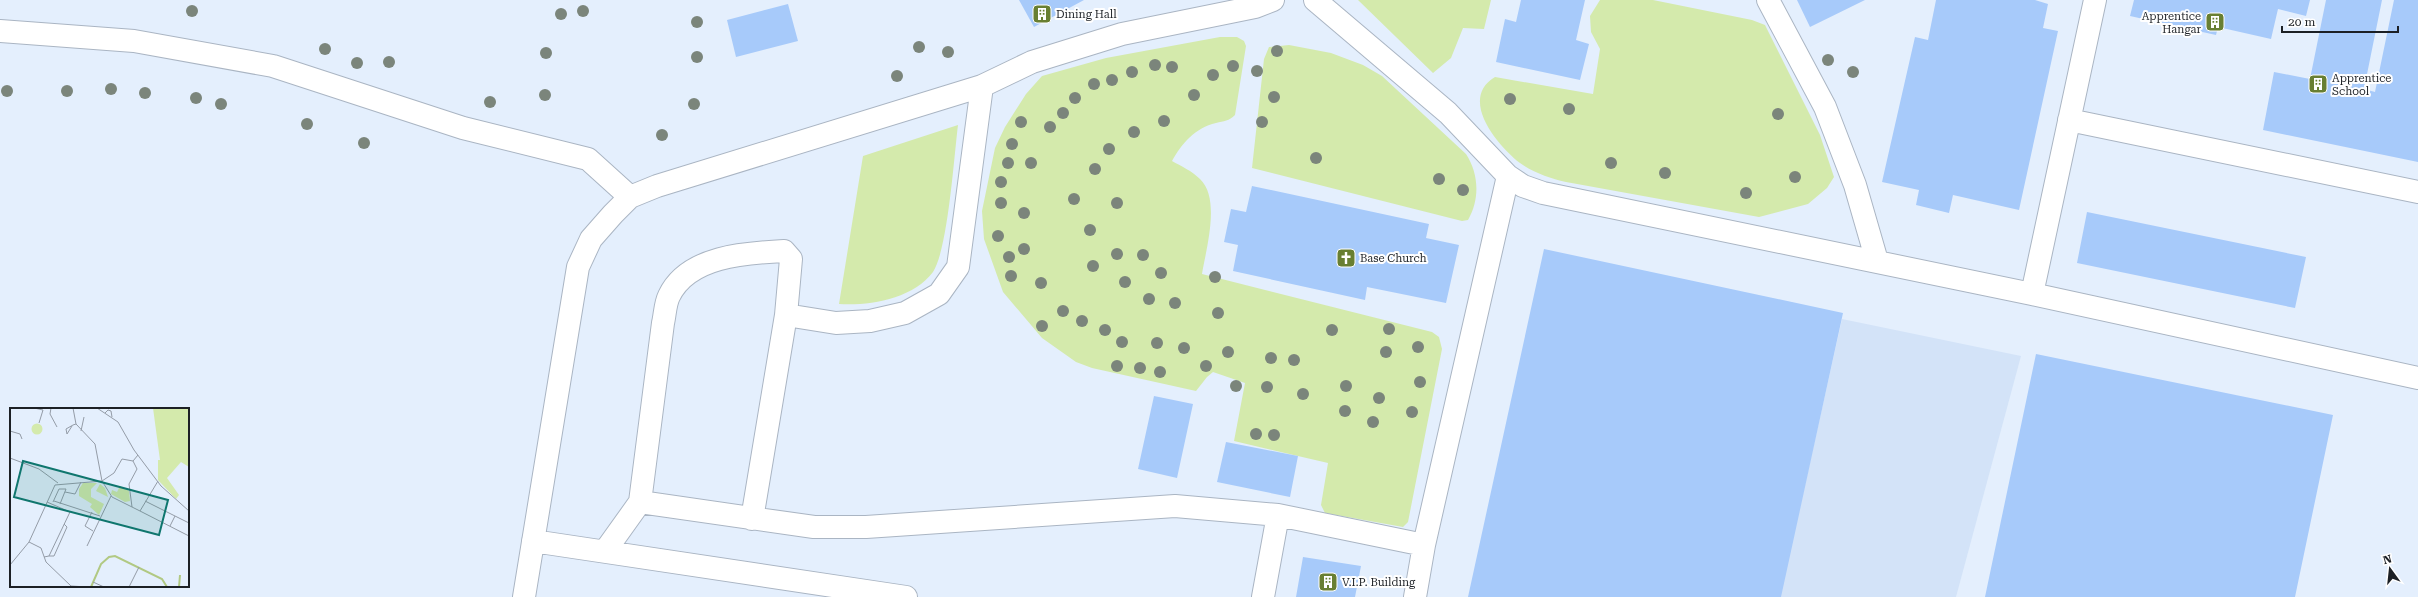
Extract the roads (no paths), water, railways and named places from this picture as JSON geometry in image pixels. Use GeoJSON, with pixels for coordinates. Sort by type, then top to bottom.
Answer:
{"type":"FeatureCollection","features":[{"type":"Feature","properties":{"kind":"lane"},"geometry":{"type":"LineString","coordinates":[[524,597],[578,267],[591,239],[630,197],[657,186],[982,86],[1032,62],[1122,34],[1255,7],[1273,0]]}},
{"type":"Feature","properties":{"kind":"lane"},"geometry":{"type":"LineString","coordinates":[[1315,0],[1448,113],[1508,176],[1523,186],[1543,194],[1775,243],[1877,261],[2418,378]]}},
{"type":"Feature","properties":{"kind":"lane"},"geometry":{"type":"LineString","coordinates":[[1768,0],[1825,107],[1855,185],[1877,261]]}},
{"type":"Feature","properties":{"kind":"lane"},"geometry":{"type":"LineString","coordinates":[[2032,294],[2095,0]]}},
{"type":"Feature","properties":{"kind":"lane"},"geometry":{"type":"LineString","coordinates":[[0,31],[134,41],[273,66],[463,128],[588,159],[630,197]]}},
{"type":"Feature","properties":{"kind":"lane"},"geometry":{"type":"LineString","coordinates":[[786,315],[836,323],[870,321],[904,313],[939,294],[958,267],[982,86]]}},
{"type":"Feature","properties":{"kind":"lane"},"geometry":{"type":"LineString","coordinates":[[2069,120],[2418,192]]}},
{"type":"Feature","properties":{"kind":"lane"},"geometry":{"type":"LineString","coordinates":[[1415,597],[1424,545],[1508,176]]}},
{"type":"Feature","properties":{"kind":"lane"},"geometry":{"type":"LineString","coordinates":[[605,551],[640,502],[663,323],[669,296],[687,274],[708,264],[736,255],[784,251],[791,259],[786,315],[752,519]]}},
{"type":"Feature","properties":{"kind":"lane"},"geometry":{"type":"LineString","coordinates":[[640,502],[814,527],[866,527],[1175,506],[1278,515],[1424,545]]}},
{"type":"Feature","properties":{"kind":"lane"},"geometry":{"type":"LineString","coordinates":[[1263,597],[1278,515]]}},
{"type":"Feature","properties":{"kind":"lane"},"geometry":{"type":"LineString","coordinates":[[533,541],[906,597]]}},
{"type":"Feature","properties":{"kind":"place","name":"Dining Hall"},"geometry":{"type":"Point","coordinates":[1042,14]}},
{"type":"Feature","properties":{"kind":"place","name":"Apprentice Hangar"},"geometry":{"type":"Point","coordinates":[2215,22]}},
{"type":"Feature","properties":{"kind":"place","name":"Apprentice School"},"geometry":{"type":"Point","coordinates":[2318,84]}},
{"type":"Feature","properties":{"kind":"place","name":"Base Church"},"geometry":{"type":"Point","coordinates":[1346,258]}},
{"type":"Feature","properties":{"kind":"place","name":"V.I.P. Building"},"geometry":{"type":"Point","coordinates":[1328,582]}}]}
